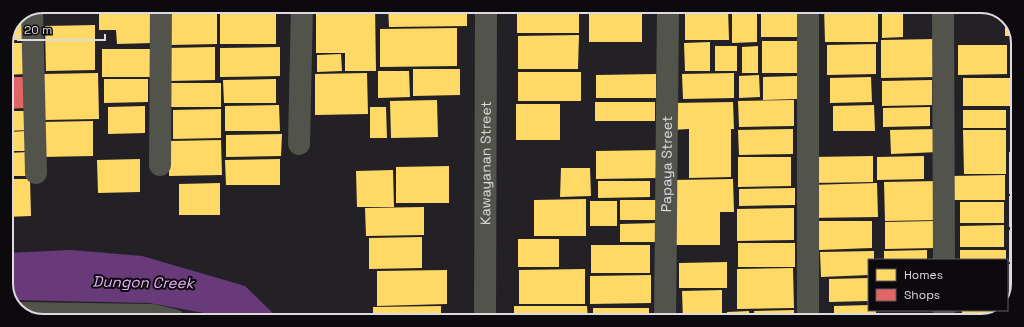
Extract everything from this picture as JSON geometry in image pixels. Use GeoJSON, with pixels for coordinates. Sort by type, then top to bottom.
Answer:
{"type":"FeatureCollection","features":[{"type":"Feature","properties":{"kind":"street"},"geometry":{"type":"LineString","coordinates":[[160,166],[161,13]]}},
{"type":"Feature","properties":{"kind":"street"},"geometry":{"type":"LineString","coordinates":[[299,144],[302,13]]}},
{"type":"Feature","properties":{"kind":"street","name":"Kawayanan Street"},"geometry":{"type":"LineString","coordinates":[[484,314],[486,13]]}},
{"type":"Feature","properties":{"kind":"street","name":"Papaya Street"},"geometry":{"type":"LineString","coordinates":[[664,314],[668,13]]}},
{"type":"Feature","properties":{"kind":"street"},"geometry":{"type":"LineString","coordinates":[[808,13],[808,314]]}},
{"type":"Feature","properties":{"kind":"street"},"geometry":{"type":"LineString","coordinates":[[944,13],[944,259]]}},
{"type":"Feature","properties":{"kind":"street"},"geometry":{"type":"LineString","coordinates":[[32,15],[36,173]]}},
{"type":"Feature","properties":{"kind":"street"},"geometry":{"type":"LineString","coordinates":[[33,312],[109,314]]}},
{"type":"Feature","properties":{"kind":"water","name":"Dungon Creek"},"geometry":{"type":"Polygon","coordinates":[[[71,250],[142,256],[245,286],[274,314],[210,314],[149,303],[18,300],[13,286],[13,253],[71,250]]]}},
{"type":"Feature","properties":{"kind":"building: Homes"},"geometry":{"type":"Polygon","coordinates":[[[99,13],[152,13],[153,43],[117,44],[116,30],[99,30],[99,13]]]}},
{"type":"Feature","properties":{"kind":"building: Homes"},"geometry":{"type":"Polygon","coordinates":[[[170,13],[217,13],[217,44],[170,45],[170,13]]]}},
{"type":"Feature","properties":{"kind":"building: Homes"},"geometry":{"type":"Polygon","coordinates":[[[220,13],[276,13],[276,44],[220,44],[220,13]]]}},
{"type":"Feature","properties":{"kind":"building: Homes"},"geometry":{"type":"Polygon","coordinates":[[[316,13],[375,13],[376,71],[345,71],[345,53],[316,53],[316,13]]]}},
{"type":"Feature","properties":{"kind":"building: Homes"},"geometry":{"type":"Polygon","coordinates":[[[388,13],[467,13],[467,26],[389,27],[388,13]]]}},
{"type":"Feature","properties":{"kind":"building: Homes"},"geometry":{"type":"Polygon","coordinates":[[[517,13],[579,13],[579,33],[517,33],[517,13]]]}},
{"type":"Feature","properties":{"kind":"building: Homes"},"geometry":{"type":"Polygon","coordinates":[[[589,13],[642,13],[642,42],[589,42],[589,13]]]}},
{"type":"Feature","properties":{"kind":"building: Homes"},"geometry":{"type":"Polygon","coordinates":[[[685,13],[728,13],[729,40],[685,40],[685,13]]]}},
{"type":"Feature","properties":{"kind":"building: Homes"},"geometry":{"type":"Polygon","coordinates":[[[732,13],[757,13],[757,42],[732,43],[732,13]]]}},
{"type":"Feature","properties":{"kind":"building: Homes"},"geometry":{"type":"Polygon","coordinates":[[[761,13],[803,13],[803,37],[761,37],[761,13]]]}},
{"type":"Feature","properties":{"kind":"building: Homes"},"geometry":{"type":"Polygon","coordinates":[[[824,13],[878,13],[878,42],[825,42],[824,13]]]}},
{"type":"Feature","properties":{"kind":"building: Homes"},"geometry":{"type":"Polygon","coordinates":[[[882,13],[903,13],[903,37],[882,38],[882,13]]]}},
{"type":"Feature","properties":{"kind":"building: Homes"},"geometry":{"type":"Polygon","coordinates":[[[23,21],[24,40],[14,40],[18,26],[23,21]]]}},
{"type":"Feature","properties":{"kind":"building: Homes"},"geometry":{"type":"Polygon","coordinates":[[[1005,24],[1010,36],[1005,36],[1005,24]]]}},
{"type":"Feature","properties":{"kind":"building: Homes"},"geometry":{"type":"Polygon","coordinates":[[[95,25],[95,70],[46,71],[45,26],[95,25]]]}},
{"type":"Feature","properties":{"kind":"building: Homes"},"geometry":{"type":"Polygon","coordinates":[[[457,28],[457,66],[380,67],[380,29],[457,28]]]}},
{"type":"Feature","properties":{"kind":"building: Homes"},"geometry":{"type":"Polygon","coordinates":[[[579,35],[578,69],[518,69],[518,36],[579,35]]]}},
{"type":"Feature","properties":{"kind":"building: Homes"},"geometry":{"type":"Polygon","coordinates":[[[936,39],[937,77],[881,78],[881,40],[936,39]]]}},
{"type":"Feature","properties":{"kind":"building: Homes"},"geometry":{"type":"Polygon","coordinates":[[[1010,39],[1011,67],[1010,39],[1010,39]]]}},
{"type":"Feature","properties":{"kind":"building: Homes"},"geometry":{"type":"Polygon","coordinates":[[[762,41],[804,41],[804,73],[762,73],[762,41]]]}},
{"type":"Feature","properties":{"kind":"building: Homes"},"geometry":{"type":"Polygon","coordinates":[[[710,42],[710,71],[685,71],[684,43],[710,42]]]}},
{"type":"Feature","properties":{"kind":"building: Homes"},"geometry":{"type":"Polygon","coordinates":[[[13,43],[25,43],[26,74],[13,75],[13,43]]]}},
{"type":"Feature","properties":{"kind":"building: Homes"},"geometry":{"type":"Polygon","coordinates":[[[876,44],[876,74],[827,75],[827,45],[876,44]]]}},
{"type":"Feature","properties":{"kind":"building: Homes"},"geometry":{"type":"Polygon","coordinates":[[[958,45],[1007,45],[1007,74],[958,75],[958,45]]]}},
{"type":"Feature","properties":{"kind":"building: Homes"},"geometry":{"type":"Polygon","coordinates":[[[715,46],[737,46],[737,71],[715,71],[715,46]]]}},
{"type":"Feature","properties":{"kind":"building: Homes"},"geometry":{"type":"Polygon","coordinates":[[[758,46],[758,73],[742,73],[742,47],[758,46]]]}},
{"type":"Feature","properties":{"kind":"building: Homes"},"geometry":{"type":"Polygon","coordinates":[[[215,47],[215,80],[169,81],[168,48],[215,47]]]}},
{"type":"Feature","properties":{"kind":"building: Homes"},"geometry":{"type":"Polygon","coordinates":[[[280,47],[280,76],[220,77],[220,48],[280,47]]]}},
{"type":"Feature","properties":{"kind":"building: Homes"},"geometry":{"type":"Polygon","coordinates":[[[102,49],[153,49],[153,77],[102,77],[102,49]]]}},
{"type":"Feature","properties":{"kind":"building: Homes"},"geometry":{"type":"Polygon","coordinates":[[[341,54],[342,71],[317,72],[317,55],[341,54]]]}},
{"type":"Feature","properties":{"kind":"building: Homes"},"geometry":{"type":"Polygon","coordinates":[[[413,69],[460,69],[460,95],[413,96],[413,69]]]}},
{"type":"Feature","properties":{"kind":"building: Homes"},"geometry":{"type":"Polygon","coordinates":[[[378,71],[409,71],[410,97],[378,98],[378,71]]]}},
{"type":"Feature","properties":{"kind":"building: Homes"},"geometry":{"type":"Polygon","coordinates":[[[518,72],[581,72],[581,101],[518,101],[518,72]]]}},
{"type":"Feature","properties":{"kind":"building: Homes"},"geometry":{"type":"Polygon","coordinates":[[[98,73],[99,119],[43,120],[42,74],[98,73]]]}},
{"type":"Feature","properties":{"kind":"building: Homes"},"geometry":{"type":"Polygon","coordinates":[[[367,73],[368,114],[315,115],[315,74],[367,73]]]}},
{"type":"Feature","properties":{"kind":"building: Homes"},"geometry":{"type":"Polygon","coordinates":[[[734,73],[734,98],[683,99],[682,74],[734,73]]]}},
{"type":"Feature","properties":{"kind":"building: Homes"},"geometry":{"type":"Polygon","coordinates":[[[656,74],[656,98],[596,98],[596,75],[656,74]]]}},
{"type":"Feature","properties":{"kind":"building: Homes"},"geometry":{"type":"Polygon","coordinates":[[[759,75],[760,97],[739,98],[739,76],[759,75]]]}},
{"type":"Feature","properties":{"kind":"building: Homes"},"geometry":{"type":"Polygon","coordinates":[[[797,76],[797,99],[763,100],[763,77],[797,76]]]}},
{"type":"Feature","properties":{"kind":"building: Homes"},"geometry":{"type":"Polygon","coordinates":[[[871,77],[872,102],[830,103],[830,78],[871,77]]]}},
{"type":"Feature","properties":{"kind":"building: Homes"},"geometry":{"type":"Polygon","coordinates":[[[963,78],[1010,78],[1010,106],[963,106],[963,78]]]}},
{"type":"Feature","properties":{"kind":"building: Homes"},"geometry":{"type":"Polygon","coordinates":[[[104,79],[148,79],[148,102],[104,103],[104,79]]]}},
{"type":"Feature","properties":{"kind":"building: Homes"},"geometry":{"type":"Polygon","coordinates":[[[276,79],[276,103],[224,103],[223,80],[276,79]]]}},
{"type":"Feature","properties":{"kind":"building: Homes"},"geometry":{"type":"Polygon","coordinates":[[[932,80],[932,105],[882,106],[882,81],[932,80]]]}},
{"type":"Feature","properties":{"kind":"building: Homes"},"geometry":{"type":"Polygon","coordinates":[[[171,83],[221,83],[221,107],[171,107],[171,83]]]}},
{"type":"Feature","properties":{"kind":"building: Homes"},"geometry":{"type":"Polygon","coordinates":[[[437,100],[438,137],[391,138],[390,101],[437,100]]]}},
{"type":"Feature","properties":{"kind":"building: Homes"},"geometry":{"type":"Polygon","coordinates":[[[794,100],[794,126],[739,127],[738,101],[794,100]]]}},
{"type":"Feature","properties":{"kind":"building: Homes"},"geometry":{"type":"Polygon","coordinates":[[[595,102],[655,102],[655,121],[595,121],[595,102]]]}},
{"type":"Feature","properties":{"kind":"building: Homes"},"geometry":{"type":"Polygon","coordinates":[[[733,102],[734,129],[731,129],[731,177],[689,178],[689,129],[672,130],[672,103],[733,102]]]}},
{"type":"Feature","properties":{"kind":"building: Homes"},"geometry":{"type":"Polygon","coordinates":[[[516,104],[560,104],[560,140],[516,140],[516,104]]]}},
{"type":"Feature","properties":{"kind":"building: Homes"},"geometry":{"type":"Polygon","coordinates":[[[279,105],[280,131],[225,131],[225,106],[279,105]]]}},
{"type":"Feature","properties":{"kind":"building: Homes"},"geometry":{"type":"Polygon","coordinates":[[[874,105],[875,131],[833,131],[833,106],[874,105]]]}},
{"type":"Feature","properties":{"kind":"building: Homes"},"geometry":{"type":"Polygon","coordinates":[[[145,106],[145,133],[108,134],[108,107],[145,106]]]}},
{"type":"Feature","properties":{"kind":"building: Homes"},"geometry":{"type":"Polygon","coordinates":[[[370,107],[386,107],[387,138],[370,138],[370,107]]]}},
{"type":"Feature","properties":{"kind":"building: Homes"},"geometry":{"type":"Polygon","coordinates":[[[930,107],[930,126],[883,127],[883,108],[930,107]]]}},
{"type":"Feature","properties":{"kind":"building: Homes"},"geometry":{"type":"Polygon","coordinates":[[[221,109],[221,138],[173,139],[173,110],[221,109]]]}},
{"type":"Feature","properties":{"kind":"building: Homes"},"geometry":{"type":"Polygon","coordinates":[[[963,110],[1006,110],[1006,128],[963,128],[963,110]]]}},
{"type":"Feature","properties":{"kind":"building: Homes"},"geometry":{"type":"Polygon","coordinates":[[[13,111],[30,111],[31,130],[13,131],[13,111]]]}},
{"type":"Feature","properties":{"kind":"building: Homes"},"geometry":{"type":"Polygon","coordinates":[[[93,121],[93,156],[41,157],[41,122],[93,121]]]}},
{"type":"Feature","properties":{"kind":"building: Homes"},"geometry":{"type":"Polygon","coordinates":[[[793,129],[793,154],[739,155],[738,130],[793,129]]]}},
{"type":"Feature","properties":{"kind":"building: Homes"},"geometry":{"type":"Polygon","coordinates":[[[938,129],[939,152],[891,154],[890,130],[938,129]]]}},
{"type":"Feature","properties":{"kind":"building: Homes"},"geometry":{"type":"Polygon","coordinates":[[[963,130],[1006,130],[1006,174],[964,174],[963,130]]]}},
{"type":"Feature","properties":{"kind":"building: Homes"},"geometry":{"type":"Polygon","coordinates":[[[27,131],[27,151],[13,151],[13,132],[27,131]]]}},
{"type":"Feature","properties":{"kind":"building: Homes"},"geometry":{"type":"Polygon","coordinates":[[[282,134],[281,156],[226,157],[226,135],[282,134]]]}},
{"type":"Feature","properties":{"kind":"building: Homes"},"geometry":{"type":"Polygon","coordinates":[[[221,140],[222,175],[169,176],[169,141],[221,140]]]}},
{"type":"Feature","properties":{"kind":"building: Homes"},"geometry":{"type":"Polygon","coordinates":[[[659,150],[659,178],[596,179],[596,151],[659,150]]]}},
{"type":"Feature","properties":{"kind":"building: Homes"},"geometry":{"type":"Polygon","coordinates":[[[29,152],[30,176],[13,176],[13,153],[29,152]]]}},
{"type":"Feature","properties":{"kind":"building: Homes"},"geometry":{"type":"Polygon","coordinates":[[[1009,152],[1011,152],[1011,194],[1009,194],[1009,152]]]}},
{"type":"Feature","properties":{"kind":"building: Homes"},"geometry":{"type":"Polygon","coordinates":[[[873,156],[873,182],[813,183],[812,157],[873,156]]]}},
{"type":"Feature","properties":{"kind":"building: Homes"},"geometry":{"type":"Polygon","coordinates":[[[924,156],[924,179],[877,180],[877,157],[924,156]]]}},
{"type":"Feature","properties":{"kind":"building: Homes"},"geometry":{"type":"Polygon","coordinates":[[[738,157],[791,157],[791,186],[738,187],[738,157]]]}},
{"type":"Feature","properties":{"kind":"building: Homes"},"geometry":{"type":"Polygon","coordinates":[[[140,159],[140,192],[98,193],[97,160],[140,159]]]}},
{"type":"Feature","properties":{"kind":"building: Homes"},"geometry":{"type":"Polygon","coordinates":[[[280,159],[280,185],[226,185],[225,160],[280,159]]]}},
{"type":"Feature","properties":{"kind":"building: Homes"},"geometry":{"type":"Polygon","coordinates":[[[449,166],[449,203],[396,203],[396,167],[449,166]]]}},
{"type":"Feature","properties":{"kind":"building: Homes"},"geometry":{"type":"Polygon","coordinates":[[[561,168],[590,168],[591,196],[560,197],[561,168]]]}},
{"type":"Feature","properties":{"kind":"building: Homes"},"geometry":{"type":"Polygon","coordinates":[[[393,170],[394,207],[357,207],[356,171],[393,170]]]}},
{"type":"Feature","properties":{"kind":"building: Homes"},"geometry":{"type":"Polygon","coordinates":[[[1005,175],[1005,200],[950,200],[950,176],[1005,175]]]}},
{"type":"Feature","properties":{"kind":"building: Homes"},"geometry":{"type":"Polygon","coordinates":[[[13,179],[30,179],[31,216],[13,217],[13,179]]]}},
{"type":"Feature","properties":{"kind":"building: Homes"},"geometry":{"type":"Polygon","coordinates":[[[733,179],[734,212],[720,212],[720,245],[670,245],[672,180],[733,179]]]}},
{"type":"Feature","properties":{"kind":"building: Homes"},"geometry":{"type":"Polygon","coordinates":[[[598,181],[650,181],[650,197],[598,198],[598,181]]]}},
{"type":"Feature","properties":{"kind":"building: Homes"},"geometry":{"type":"Polygon","coordinates":[[[938,181],[939,220],[885,221],[884,182],[938,181]]]}},
{"type":"Feature","properties":{"kind":"building: Homes"},"geometry":{"type":"Polygon","coordinates":[[[220,183],[220,215],[179,215],[179,184],[220,183]]]}},
{"type":"Feature","properties":{"kind":"building: Homes"},"geometry":{"type":"Polygon","coordinates":[[[877,183],[878,217],[809,218],[809,185],[877,183]]]}},
{"type":"Feature","properties":{"kind":"building: Homes"},"geometry":{"type":"Polygon","coordinates":[[[795,188],[795,205],[739,206],[739,189],[795,188]]]}},
{"type":"Feature","properties":{"kind":"building: Homes"},"geometry":{"type":"Polygon","coordinates":[[[1009,196],[1011,196],[1011,227],[1009,227],[1009,196]]]}},
{"type":"Feature","properties":{"kind":"building: Homes"},"geometry":{"type":"Polygon","coordinates":[[[586,199],[586,236],[534,236],[534,200],[586,199]]]}},
{"type":"Feature","properties":{"kind":"building: Homes"},"geometry":{"type":"Polygon","coordinates":[[[620,200],[657,200],[657,220],[620,220],[620,200]]]}},
{"type":"Feature","properties":{"kind":"building: Homes"},"geometry":{"type":"Polygon","coordinates":[[[590,201],[617,201],[617,226],[590,226],[590,201]]]}},
{"type":"Feature","properties":{"kind":"building: Homes"},"geometry":{"type":"Polygon","coordinates":[[[960,202],[1004,202],[1004,223],[960,223],[960,202]]]}},
{"type":"Feature","properties":{"kind":"building: Homes"},"geometry":{"type":"Polygon","coordinates":[[[424,207],[424,235],[366,236],[365,208],[424,207]]]}},
{"type":"Feature","properties":{"kind":"building: Homes"},"geometry":{"type":"Polygon","coordinates":[[[794,208],[794,240],[737,241],[737,209],[794,208]]]}},
{"type":"Feature","properties":{"kind":"building: Homes"},"geometry":{"type":"Polygon","coordinates":[[[819,221],[872,221],[872,248],[819,250],[819,221]]]}},
{"type":"Feature","properties":{"kind":"building: Homes"},"geometry":{"type":"Polygon","coordinates":[[[934,221],[935,248],[885,249],[885,222],[934,221]]]}},
{"type":"Feature","properties":{"kind":"building: Homes"},"geometry":{"type":"Polygon","coordinates":[[[658,223],[658,242],[620,242],[620,224],[658,223]]]}},
{"type":"Feature","properties":{"kind":"building: Homes"},"geometry":{"type":"Polygon","coordinates":[[[1004,225],[1004,247],[960,247],[960,226],[1004,225]]]}},
{"type":"Feature","properties":{"kind":"building: Homes"},"geometry":{"type":"Polygon","coordinates":[[[1009,230],[1011,230],[1011,262],[1009,262],[1009,230]]]}},
{"type":"Feature","properties":{"kind":"building: Homes"},"geometry":{"type":"Polygon","coordinates":[[[422,237],[422,268],[369,269],[369,238],[422,237]]]}},
{"type":"Feature","properties":{"kind":"building: Homes"},"geometry":{"type":"Polygon","coordinates":[[[518,239],[559,239],[559,267],[518,267],[518,239]]]}},
{"type":"Feature","properties":{"kind":"building: Homes"},"geometry":{"type":"Polygon","coordinates":[[[738,243],[795,243],[795,267],[738,267],[738,243]]]}},
{"type":"Feature","properties":{"kind":"building: Homes"},"geometry":{"type":"Polygon","coordinates":[[[591,245],[650,245],[650,273],[591,273],[591,245]]]}},
{"type":"Feature","properties":{"kind":"building: Homes"},"geometry":{"type":"Polygon","coordinates":[[[927,250],[927,259],[884,259],[884,251],[927,250]]]}},
{"type":"Feature","properties":{"kind":"building: Homes"},"geometry":{"type":"Polygon","coordinates":[[[960,250],[1006,250],[1006,259],[960,259],[960,250]]]}},
{"type":"Feature","properties":{"kind":"building: Homes"},"geometry":{"type":"Polygon","coordinates":[[[874,251],[874,259],[868,259],[868,275],[821,277],[820,252],[874,251]]]}},
{"type":"Feature","properties":{"kind":"building: Homes"},"geometry":{"type":"Polygon","coordinates":[[[727,262],[727,288],[679,288],[679,263],[727,262]]]}},
{"type":"Feature","properties":{"kind":"building: Homes"},"geometry":{"type":"Polygon","coordinates":[[[1009,264],[1011,264],[1011,284],[1009,294],[1009,264]]]}},
{"type":"Feature","properties":{"kind":"building: Homes"},"geometry":{"type":"Polygon","coordinates":[[[793,268],[794,308],[737,309],[737,269],[793,268]]]}},
{"type":"Feature","properties":{"kind":"building: Homes"},"geometry":{"type":"Polygon","coordinates":[[[585,269],[585,304],[519,304],[519,270],[585,269]]]}},
{"type":"Feature","properties":{"kind":"building: Homes"},"geometry":{"type":"Polygon","coordinates":[[[447,270],[447,304],[377,306],[377,271],[447,270]]]}},
{"type":"Feature","properties":{"kind":"building: Homes"},"geometry":{"type":"Polygon","coordinates":[[[651,275],[651,303],[590,304],[590,276],[651,275]]]}},
{"type":"Feature","properties":{"kind":"building: Homes"},"geometry":{"type":"Polygon","coordinates":[[[868,278],[868,301],[829,302],[829,279],[868,278]]]}},
{"type":"Feature","properties":{"kind":"building: Homes"},"geometry":{"type":"Polygon","coordinates":[[[722,290],[722,314],[683,314],[682,291],[722,290]]]}},
{"type":"Feature","properties":{"kind":"building: Homes"},"geometry":{"type":"Polygon","coordinates":[[[868,305],[868,311],[876,311],[876,314],[834,314],[834,306],[868,305]]]}},
{"type":"Feature","properties":{"kind":"building: Homes"},"geometry":{"type":"Polygon","coordinates":[[[441,306],[441,314],[373,314],[373,307],[441,306]]]}},
{"type":"Feature","properties":{"kind":"building: Homes"},"geometry":{"type":"Polygon","coordinates":[[[514,306],[587,306],[588,314],[514,314],[514,306]]]}},
{"type":"Feature","properties":{"kind":"building: Homes"},"geometry":{"type":"Polygon","coordinates":[[[593,308],[649,308],[649,314],[593,314],[593,308]]]}},
{"type":"Feature","properties":{"kind":"building: Homes"},"geometry":{"type":"Polygon","coordinates":[[[794,310],[794,314],[754,314],[754,311],[794,310]]]}},
{"type":"Feature","properties":{"kind":"building: Homes"},"geometry":{"type":"Polygon","coordinates":[[[749,311],[749,314],[727,314],[727,312],[749,311]]]}},
{"type":"Feature","properties":{"kind":"building: Homes"},"geometry":{"type":"Polygon","coordinates":[[[962,311],[994,311],[985,314],[962,314],[962,311]]]}},
{"type":"Feature","properties":{"kind":"building: Shops"},"geometry":{"type":"Polygon","coordinates":[[[13,77],[24,77],[24,108],[13,109],[13,77]]]}}]}
